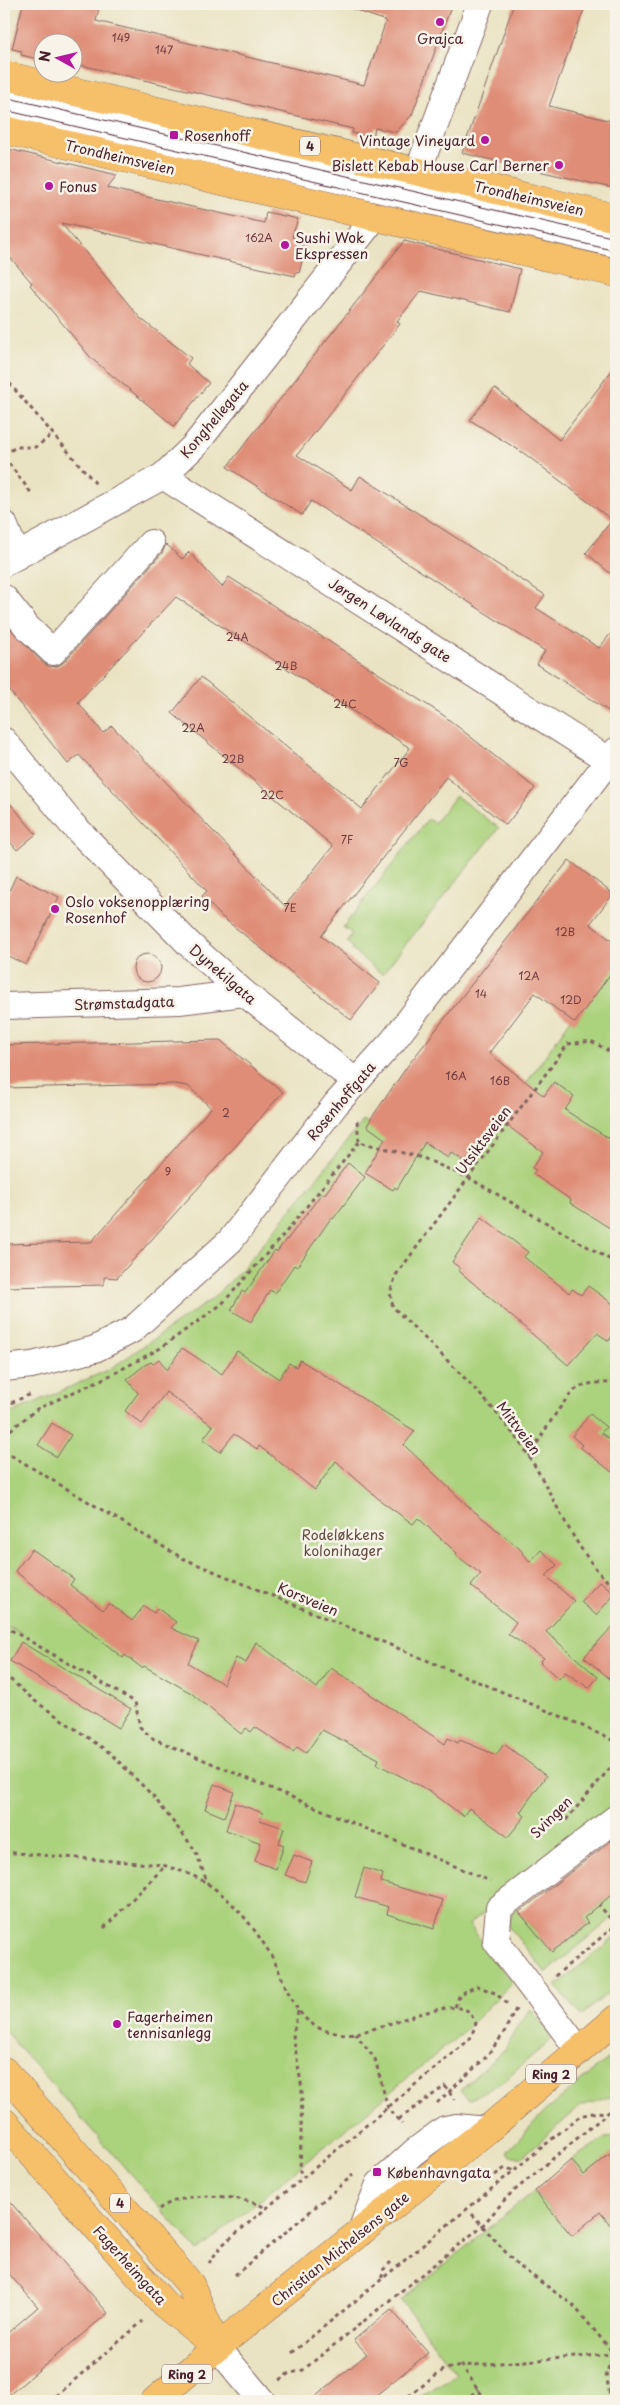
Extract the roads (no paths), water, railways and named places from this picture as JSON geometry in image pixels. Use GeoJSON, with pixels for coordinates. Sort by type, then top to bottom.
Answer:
{"type":"FeatureCollection","features":[{"type":"Feature","properties":{"kind":"main road","name":"Trondheimsveien"},"geometry":{"type":"LineString","coordinates":[[4,75],[616,218]]}},
{"type":"Feature","properties":{"kind":"main road","name":"Trondheimsveien"},"geometry":{"type":"LineString","coordinates":[[4,130],[616,273]]}},
{"type":"Feature","properties":{"kind":"main road","name":"Christian Michelsens gate"},"geometry":{"type":"LineString","coordinates":[[155,2401],[217,2347],[487,2130],[616,2019]]}},
{"type":"Feature","properties":{"kind":"main road","name":"4"},"geometry":{"type":"LineString","coordinates":[[4,2072],[190,2284],[217,2347]]}},
{"type":"Feature","properties":{"kind":"main road","name":"Fagerheimgata"},"geometry":{"type":"LineString","coordinates":[[4,2122],[164,2304],[217,2347]]}},
{"type":"Feature","properties":{"kind":"street"},"geometry":{"type":"LineString","coordinates":[[418,171],[480,4]]}},
{"type":"Feature","properties":{"kind":"street"},"geometry":{"type":"LineString","coordinates":[[4,103],[616,244]]}},
{"type":"Feature","properties":{"kind":"street","name":"Konghellegata"},"geometry":{"type":"LineString","coordinates":[[10,559],[163,476],[195,445],[375,217]]}},
{"type":"Feature","properties":{"kind":"street","name":"Jørgen Løvlands gate"},"geometry":{"type":"LineString","coordinates":[[163,476],[614,759]]}},
{"type":"Feature","properties":{"kind":"street"},"geometry":{"type":"LineString","coordinates":[[4,524],[10,559]]}},
{"type":"Feature","properties":{"kind":"street"},"geometry":{"type":"LineString","coordinates":[[4,598],[27,627],[53,652],[151,543]]}},
{"type":"Feature","properties":{"kind":"street","name":"Dynekilgata"},"geometry":{"type":"LineString","coordinates":[[4,741],[71,823],[190,946],[244,993],[356,1081]]}},
{"type":"Feature","properties":{"kind":"street","name":"Rosenhoffgata"},"geometry":{"type":"LineString","coordinates":[[8,1364],[95,1349],[132,1330],[230,1241],[356,1081],[393,1041],[614,759]]}},
{"type":"Feature","properties":{"kind":"street","name":"Strømstadgata"},"geometry":{"type":"LineString","coordinates":[[4,1006],[180,1001],[244,993]]}},
{"type":"Feature","properties":{"kind":"street"},"geometry":{"type":"LineString","coordinates":[[579,2050],[496,1941],[499,1908],[616,1818]]}},
{"type":"Feature","properties":{"kind":"street","name":"Fagerheimgata"},"geometry":{"type":"LineString","coordinates":[[217,2347],[262,2401]]}},
{"type":"Feature","properties":{"kind":"tram line"},"geometry":{"type":"LineString","coordinates":[[4,97],[616,238]]}},
{"type":"Feature","properties":{"kind":"tram line"},"geometry":{"type":"LineString","coordinates":[[4,110],[616,251]]}},
{"type":"Feature","properties":{"kind":"place","name":"Grajca"},"geometry":{"type":"Point","coordinates":[440,22]}},
{"type":"Feature","properties":{"kind":"place","name":"Rosenhoff"},"geometry":{"type":"Point","coordinates":[174,135]}},
{"type":"Feature","properties":{"kind":"place","name":"Vintage Vineyard"},"geometry":{"type":"Point","coordinates":[485,140]}},
{"type":"Feature","properties":{"kind":"place","name":"Bislett Kebab House Carl Berner"},"geometry":{"type":"Point","coordinates":[559,165]}},
{"type":"Feature","properties":{"kind":"place","name":"Fonus"},"geometry":{"type":"Point","coordinates":[49,186]}},
{"type":"Feature","properties":{"kind":"place","name":"Sushi Wok Ekspressen"},"geometry":{"type":"Point","coordinates":[285,245]}},
{"type":"Feature","properties":{"kind":"place","name":"Oslo voksenopplæring Rosenhof"},"geometry":{"type":"Point","coordinates":[55,909]}},
{"type":"Feature","properties":{"kind":"place","name":"Fagerheimen tennisanlegg"},"geometry":{"type":"Point","coordinates":[117,2024]}},
{"type":"Feature","properties":{"kind":"place","name":"Københavngata"},"geometry":{"type":"Point","coordinates":[377,2172]}},
{"type":"Feature","properties":{"kind":"park label","name":"Rodeløkkens kolonihager"},"geometry":{"type":"Point","coordinates":[343,1542]}}]}
